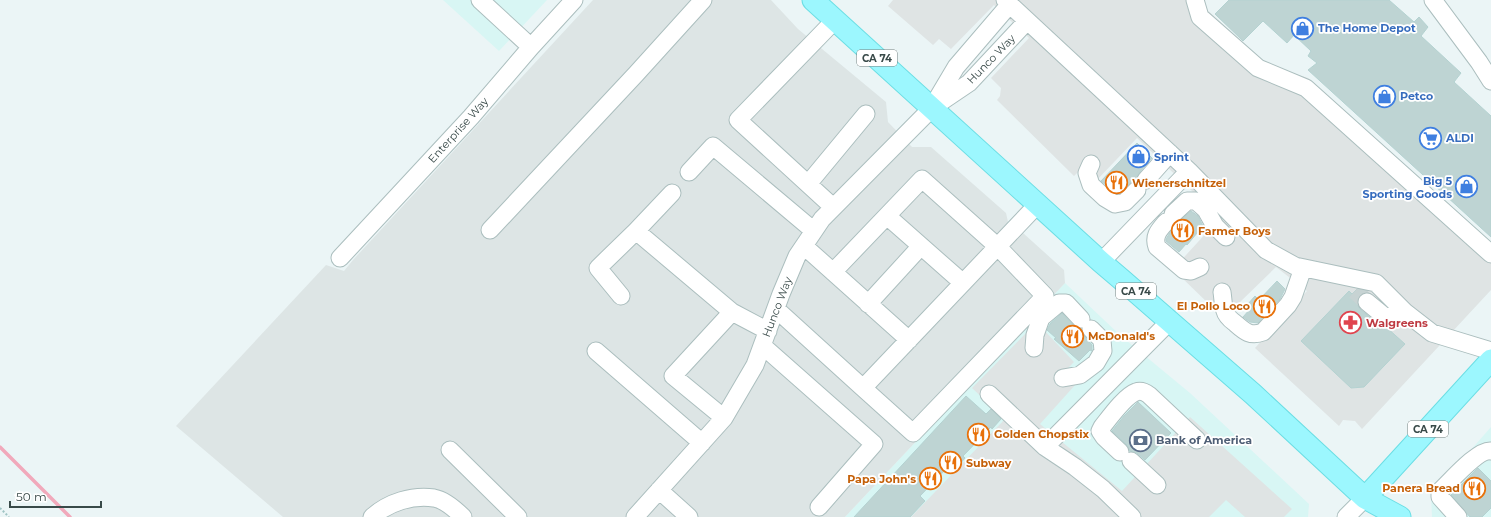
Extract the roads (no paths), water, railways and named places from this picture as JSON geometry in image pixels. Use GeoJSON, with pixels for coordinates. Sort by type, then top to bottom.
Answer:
{"type":"FeatureCollection","features":[{"type":"Feature","properties":{"kind":"main road","name":"CA 74"},"geometry":{"type":"LineString","coordinates":[[823,9],[1037,205],[1253,394],[1367,508],[1491,360]]}},
{"type":"Feature","properties":{"kind":"main road"},"geometry":{"type":"LineString","coordinates":[[1367,508],[1400,517]]}},
{"type":"Feature","properties":{"kind":"street"},"geometry":{"type":"LineString","coordinates":[[480,0],[531,47]]}},
{"type":"Feature","properties":{"kind":"street","name":"Enterprise Way"},"geometry":{"type":"LineString","coordinates":[[340,258],[471,118],[531,47],[574,0]]}},
{"type":"Feature","properties":{"kind":"street"},"geometry":{"type":"LineString","coordinates":[[490,230],[703,0]]}},
{"type":"Feature","properties":{"kind":"street"},"geometry":{"type":"LineString","coordinates":[[1195,0],[1200,17],[1258,68],[1306,88],[1491,254]]}},
{"type":"Feature","properties":{"kind":"street"},"geometry":{"type":"LineString","coordinates":[[1433,0],[1479,62],[1491,82]]}},
{"type":"Feature","properties":{"kind":"street"},"geometry":{"type":"LineString","coordinates":[[1007,2],[1189,171],[1266,250],[1295,266],[1376,283],[1405,312],[1432,333],[1491,351]]}},
{"type":"Feature","properties":{"kind":"street","name":"Hunco Way"},"geometry":{"type":"LineString","coordinates":[[932,108],[956,67],[1007,2]]}},
{"type":"Feature","properties":{"kind":"street"},"geometry":{"type":"LineString","coordinates":[[823,9],[738,120],[833,207]]}},
{"type":"Feature","properties":{"kind":"street","name":"Hunco Way"},"geometry":{"type":"LineString","coordinates":[[635,517],[724,418],[755,365],[797,256],[822,219],[932,108],[970,83],[1027,21]]}},
{"type":"Feature","properties":{"kind":"street"},"geometry":{"type":"LineString","coordinates":[[808,184],[866,114]]}},
{"type":"Feature","properties":{"kind":"street"},"geometry":{"type":"LineString","coordinates":[[689,172],[713,146],[814,231]]}},
{"type":"Feature","properties":{"kind":"street"},"geometry":{"type":"LineString","coordinates":[[1091,164],[1087,173],[1091,186],[1110,202],[1115,204],[1122,203],[1141,185],[1170,153]]}},
{"type":"Feature","properties":{"kind":"street"},"geometry":{"type":"LineString","coordinates":[[1101,262],[1189,171]]}},
{"type":"Feature","properties":{"kind":"street"},"geometry":{"type":"LineString","coordinates":[[776,309],[913,433],[1045,296],[998,247],[922,179],[833,272]]}},
{"type":"Feature","properties":{"kind":"street"},"geometry":{"type":"LineString","coordinates":[[621,296],[598,268],[672,193]]}},
{"type":"Feature","properties":{"kind":"street"},"geometry":{"type":"LineString","coordinates":[[1200,267],[1192,271],[1184,270],[1157,247],[1156,234],[1187,202],[1196,202],[1206,210],[1215,226],[1226,237]]}},
{"type":"Feature","properties":{"kind":"street"},"geometry":{"type":"LineString","coordinates":[[863,388],[1037,205]]}},
{"type":"Feature","properties":{"kind":"street"},"geometry":{"type":"LineString","coordinates":[[887,216],[963,283]]}},
{"type":"Feature","properties":{"kind":"street"},"geometry":{"type":"LineString","coordinates":[[636,231],[765,338],[874,444],[819,507]]}},
{"type":"Feature","properties":{"kind":"street"},"geometry":{"type":"LineString","coordinates":[[804,246],[909,340]]}},
{"type":"Feature","properties":{"kind":"street"},"geometry":{"type":"LineString","coordinates":[[868,304],[922,246]]}},
{"type":"Feature","properties":{"kind":"street"},"geometry":{"type":"LineString","coordinates":[[1222,292],[1224,311],[1228,317],[1244,332],[1252,335],[1257,334],[1262,332],[1288,304],[1296,291],[1303,268]]}},
{"type":"Feature","properties":{"kind":"street"},"geometry":{"type":"LineString","coordinates":[[1338,275],[1384,316],[1396,318],[1405,312]]}},
{"type":"Feature","properties":{"kind":"street"},"geometry":{"type":"LineString","coordinates":[[1034,348],[1035,335],[1041,318],[1058,303],[1066,303],[1102,340],[1104,351],[1096,363],[1080,375],[1063,378]]}},
{"type":"Feature","properties":{"kind":"street"},"geometry":{"type":"LineString","coordinates":[[724,418],[673,376],[732,312]]}},
{"type":"Feature","properties":{"kind":"street"},"geometry":{"type":"LineString","coordinates":[[1045,447],[1170,321]]}},
{"type":"Feature","properties":{"kind":"street"},"geometry":{"type":"LineString","coordinates":[[596,351],[702,443]]}},
{"type":"Feature","properties":{"kind":"street"},"geometry":{"type":"LineString","coordinates":[[1156,485],[1104,437],[1100,431],[1129,396],[1137,391],[1143,391],[1197,440]]}},
{"type":"Feature","properties":{"kind":"street"},"geometry":{"type":"LineString","coordinates":[[989,394],[1045,447],[1104,489],[1132,517]]}},
{"type":"Feature","properties":{"kind":"street"},"geometry":{"type":"LineString","coordinates":[[450,450],[518,517]]}},
{"type":"Feature","properties":{"kind":"street"},"geometry":{"type":"LineString","coordinates":[[1458,517],[1440,498],[1440,491],[1475,458],[1488,451],[1491,451]]}},
{"type":"Feature","properties":{"kind":"street"},"geometry":{"type":"LineString","coordinates":[[659,490],[689,517]]}},
{"type":"Feature","properties":{"kind":"street"},"geometry":{"type":"LineString","coordinates":[[372,517],[396,502],[414,498],[435,498],[452,507],[463,517]]}},
{"type":"Feature","properties":{"kind":"street"},"geometry":{"type":"LineString","coordinates":[[1346,517],[1367,508]]}},
{"type":"Feature","properties":{"kind":"waterway"},"geometry":{"type":"LineString","coordinates":[[0,447],[70,517]]}},
{"type":"Feature","properties":{"kind":"tunnel"},"geometry":{"type":"LineString","coordinates":[[1355,291],[1367,302]]}},
{"type":"Feature","properties":{"kind":"place","name":"The Home Depot"},"geometry":{"type":"Point","coordinates":[1302,28]}},
{"type":"Feature","properties":{"kind":"place","name":"Petco"},"geometry":{"type":"Point","coordinates":[1384,96]}},
{"type":"Feature","properties":{"kind":"place","name":"ALDI"},"geometry":{"type":"Point","coordinates":[1430,138]}},
{"type":"Feature","properties":{"kind":"place","name":"Sprint"},"geometry":{"type":"Point","coordinates":[1139,157]}},
{"type":"Feature","properties":{"kind":"place","name":"Wienerschnitzel"},"geometry":{"type":"Point","coordinates":[1117,183]}},
{"type":"Feature","properties":{"kind":"place","name":"Big 5 Sporting Goods"},"geometry":{"type":"Point","coordinates":[1467,187]}},
{"type":"Feature","properties":{"kind":"place","name":"Farmer Boys"},"geometry":{"type":"Point","coordinates":[1182,231]}},
{"type":"Feature","properties":{"kind":"place","name":"El Pollo Loco"},"geometry":{"type":"Point","coordinates":[1265,306]}},
{"type":"Feature","properties":{"kind":"place","name":"Walgreens"},"geometry":{"type":"Point","coordinates":[1351,323]}},
{"type":"Feature","properties":{"kind":"place","name":"McDonald's"},"geometry":{"type":"Point","coordinates":[1072,336]}},
{"type":"Feature","properties":{"kind":"place","name":"Golden Chopstix"},"geometry":{"type":"Point","coordinates":[978,434]}},
{"type":"Feature","properties":{"kind":"place","name":"Bank of America"},"geometry":{"type":"Point","coordinates":[1141,440]}},
{"type":"Feature","properties":{"kind":"place","name":"Subway"},"geometry":{"type":"Point","coordinates":[950,463]}},
{"type":"Feature","properties":{"kind":"place","name":"Papa John's"},"geometry":{"type":"Point","coordinates":[931,479]}},
{"type":"Feature","properties":{"kind":"place","name":"Panera Bread"},"geometry":{"type":"Point","coordinates":[1475,488]}}]}
